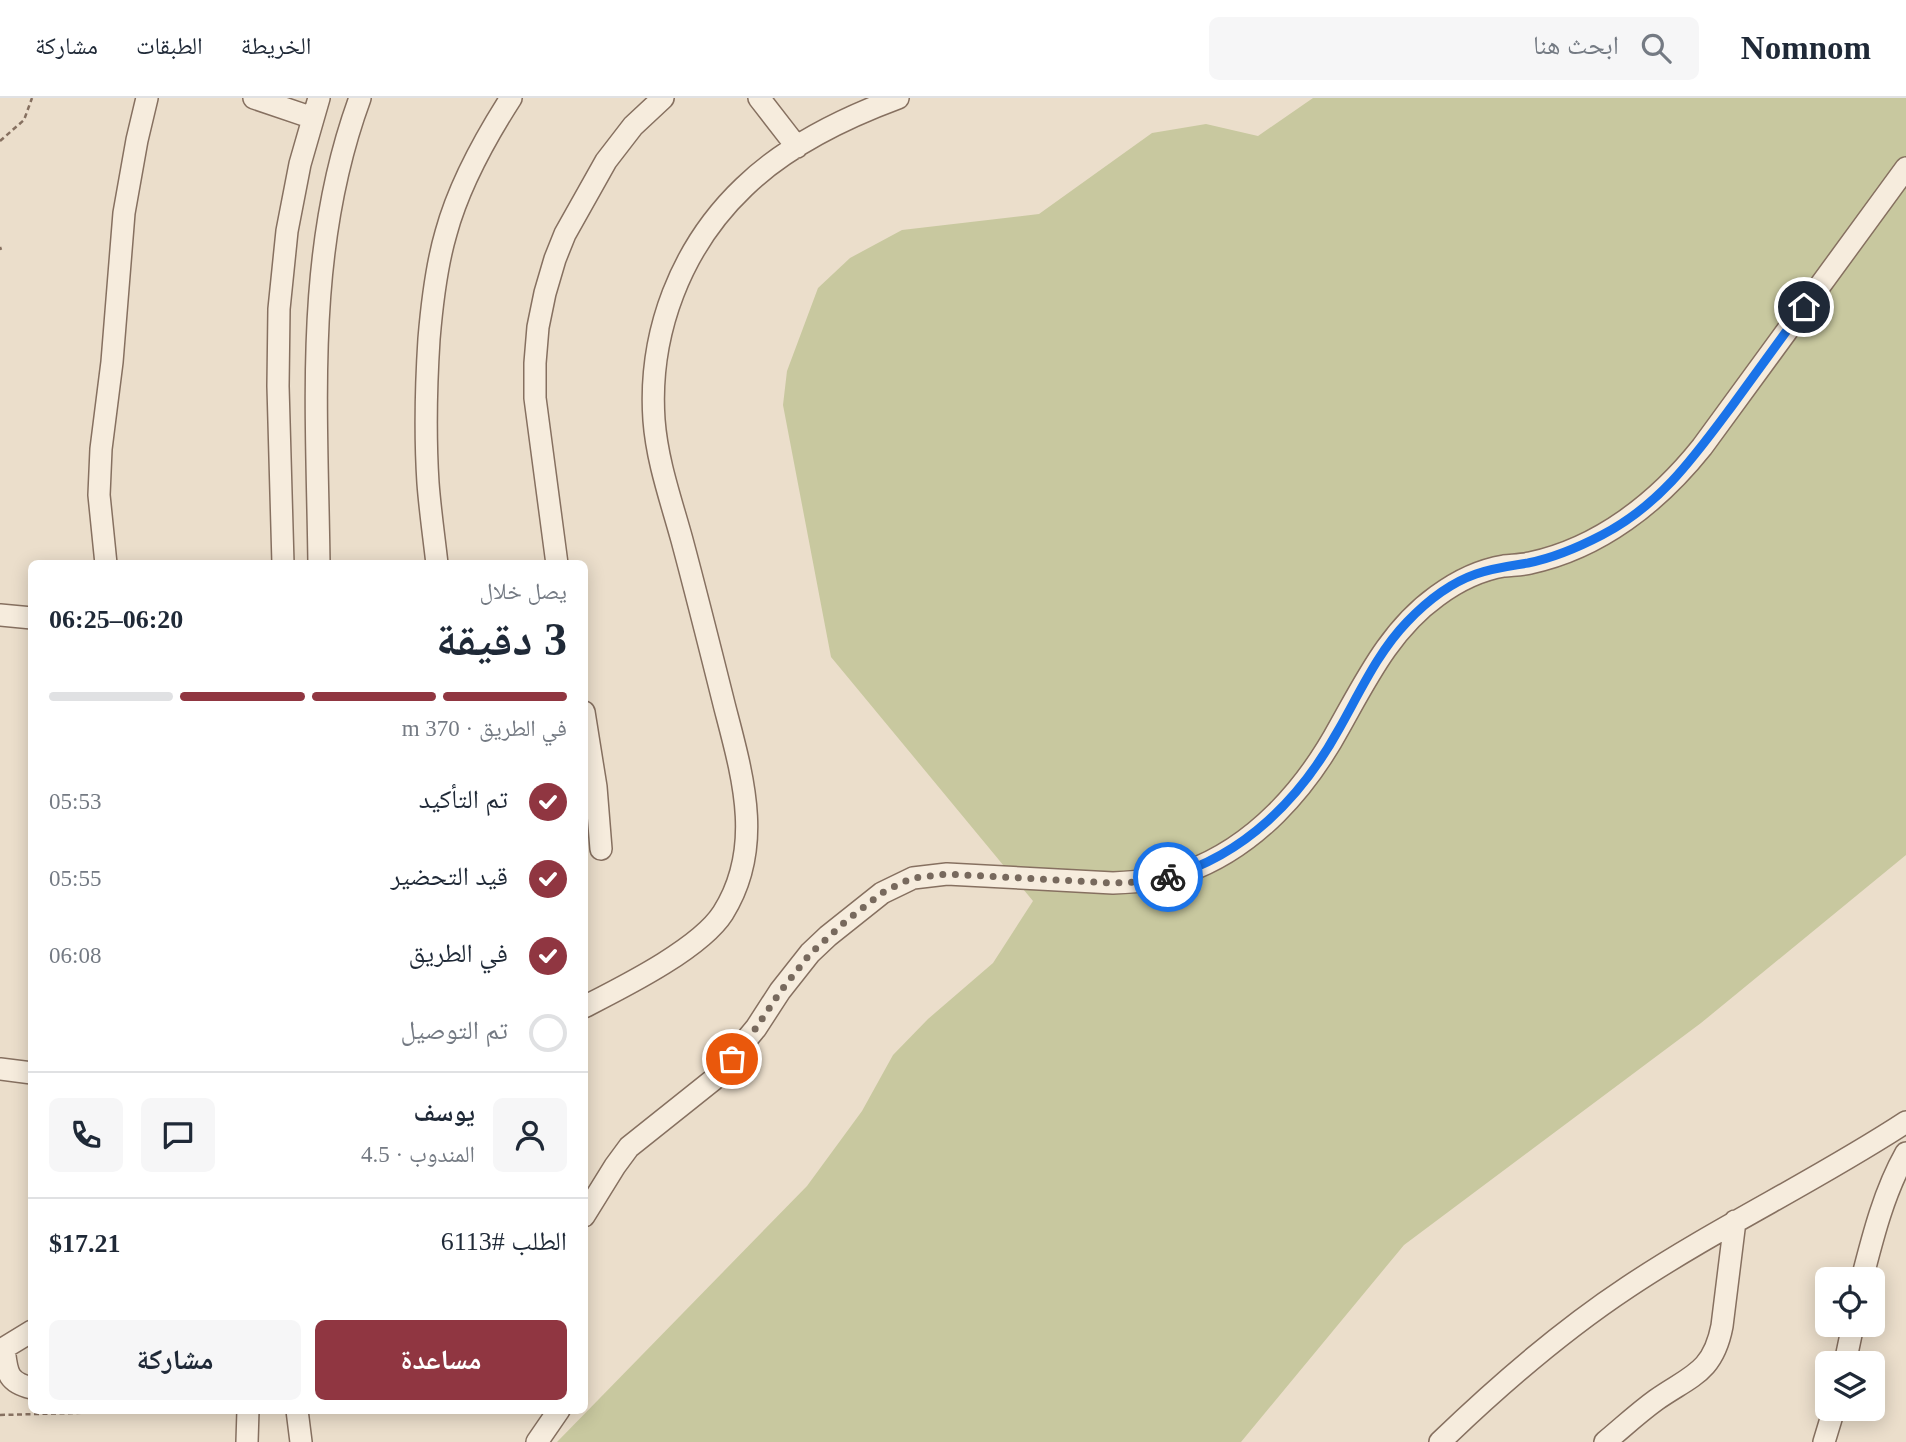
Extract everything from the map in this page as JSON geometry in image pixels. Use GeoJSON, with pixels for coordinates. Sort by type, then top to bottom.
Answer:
{"type":"FeatureCollection","features":[{"type":"Feature","properties":{"kind":"street"},"geometry":{"type":"LineString","coordinates":[[106,560],[99,495],[101,449],[112,362],[124,213],[147,98]]}},
{"type":"Feature","properties":{"kind":"street"},"geometry":{"type":"LineString","coordinates":[[254,98],[309,107]]}},
{"type":"Feature","properties":{"kind":"street"},"geometry":{"type":"LineString","coordinates":[[319,560],[319,286],[337,173],[360,98]]}},
{"type":"Feature","properties":{"kind":"street"},"geometry":{"type":"LineString","coordinates":[[437,560],[428,482],[427,428],[429,340],[438,262],[456,202],[491,130],[511,98]]}},
{"type":"Feature","properties":{"kind":"street"},"geometry":{"type":"LineString","coordinates":[[556,560],[535,398],[538,327],[545,293],[565,234],[606,161],[638,120],[663,98]]}},
{"type":"Feature","properties":{"kind":"street"},"geometry":{"type":"LineString","coordinates":[[759,98],[797,147]]}},
{"type":"Feature","properties":{"kind":"street"},"geometry":{"type":"LineString","coordinates":[[588,1005],[641,976],[707,932],[729,902],[747,849],[748,827],[737,752],[658,447],[654,420],[655,366],[666,313],[675,287],[703,235],[745,186],[770,165],[824,130],[898,98]]}},
{"type":"Feature","properties":{"kind":"street"},"geometry":{"type":"LineString","coordinates":[[270,560],[265,309],[272,232],[309,107]]}},
{"type":"Feature","properties":{"kind":"street"},"geometry":{"type":"LineString","coordinates":[[283,560],[278,386],[279,309],[287,231],[309,107]]}},
{"type":"Feature","properties":{"kind":"street"},"geometry":{"type":"LineString","coordinates":[[588,1210],[629,1147],[713,1080],[748,1038],[810,954],[882,893],[913,878],[947,874],[1138,882],[1186,872],[1209,862],[1250,836],[1285,805],[1306,780],[1388,645],[1398,631],[1422,608],[1448,588],[1474,575],[1501,566],[1530,563],[1604,534],[1667,487],[1702,447],[1906,168]]}},
{"type":"Feature","properties":{"kind":"street"},"geometry":{"type":"LineString","coordinates":[[0,615],[28,618]]}},
{"type":"Feature","properties":{"kind":"street"},"geometry":{"type":"LineString","coordinates":[[588,737],[596,787],[601,849]]}},
{"type":"Feature","properties":{"kind":"street"},"geometry":{"type":"LineString","coordinates":[[0,1069],[28,1072]]}},
{"type":"Feature","properties":{"kind":"street"},"geometry":{"type":"LineString","coordinates":[[1440,1442],[1565,1332],[1648,1274],[1906,1122]]}},
{"type":"Feature","properties":{"kind":"street"},"geometry":{"type":"LineString","coordinates":[[1865,1267],[1885,1199],[1906,1153]]}},
{"type":"Feature","properties":{"kind":"street"},"geometry":{"type":"LineString","coordinates":[[1605,1442],[1657,1399],[1696,1375],[1714,1354],[1722,1326],[1735,1222]]}},
{"type":"Feature","properties":{"kind":"street"},"geometry":{"type":"LineString","coordinates":[[28,1334],[2,1351],[7,1374],[22,1386],[28,1387]]}},
{"type":"Feature","properties":{"kind":"street"},"geometry":{"type":"LineString","coordinates":[[247,1442],[248,1414]]}},
{"type":"Feature","properties":{"kind":"street"},"geometry":{"type":"LineString","coordinates":[[260,1442],[261,1414]]}},
{"type":"Feature","properties":{"kind":"street"},"geometry":{"type":"LineString","coordinates":[[298,1414],[301,1442]]}},
{"type":"Feature","properties":{"kind":"street"},"geometry":{"type":"LineString","coordinates":[[537,1442],[556,1414]]}},
{"type":"Feature","properties":{"kind":"street"},"geometry":{"type":"LineString","coordinates":[[1824,1442],[1830,1421]]}},
{"type":"Feature","properties":{"kind":"path"},"geometry":{"type":"LineString","coordinates":[[0,141],[24,120],[32,98]]}},
{"type":"Feature","properties":{"kind":"path"},"geometry":{"type":"LineString","coordinates":[[0,1415],[37,1414]]}},
{"type":"Feature","properties":{"kind":"green space"},"geometry":{"type":"Polygon","coordinates":[[[1313,98],[1906,98],[1906,855],[1701,1023],[1404,1245],[1241,1442],[557,1442],[584,1414],[588,1414],[588,1410],[807,1186],[862,1111],[893,1055],[928,1019],[993,963],[1033,901],[831,657],[783,405],[787,371],[818,288],[850,258],[902,230],[1039,214],[1152,133],[1206,124],[1258,136],[1313,98]]]}},
{"type":"Feature","properties":{"kind":"way so far"},"geometry":{"type":"LineString","coordinates":[[732,1059],[794,972],[810,954],[882,893],[913,878],[947,874],[1113,883],[1168,877]]}},
{"type":"Feature","properties":{"kind":"route"},"geometry":{"type":"LineString","coordinates":[[1168,877],[1209,862],[1230,850],[1268,822],[1285,805],[1324,754],[1364,683],[1398,631],[1435,597],[1474,575],[1501,566],[1530,563],[1580,546],[1604,534],[1647,505],[1686,468],[1804,307]]}}]}
